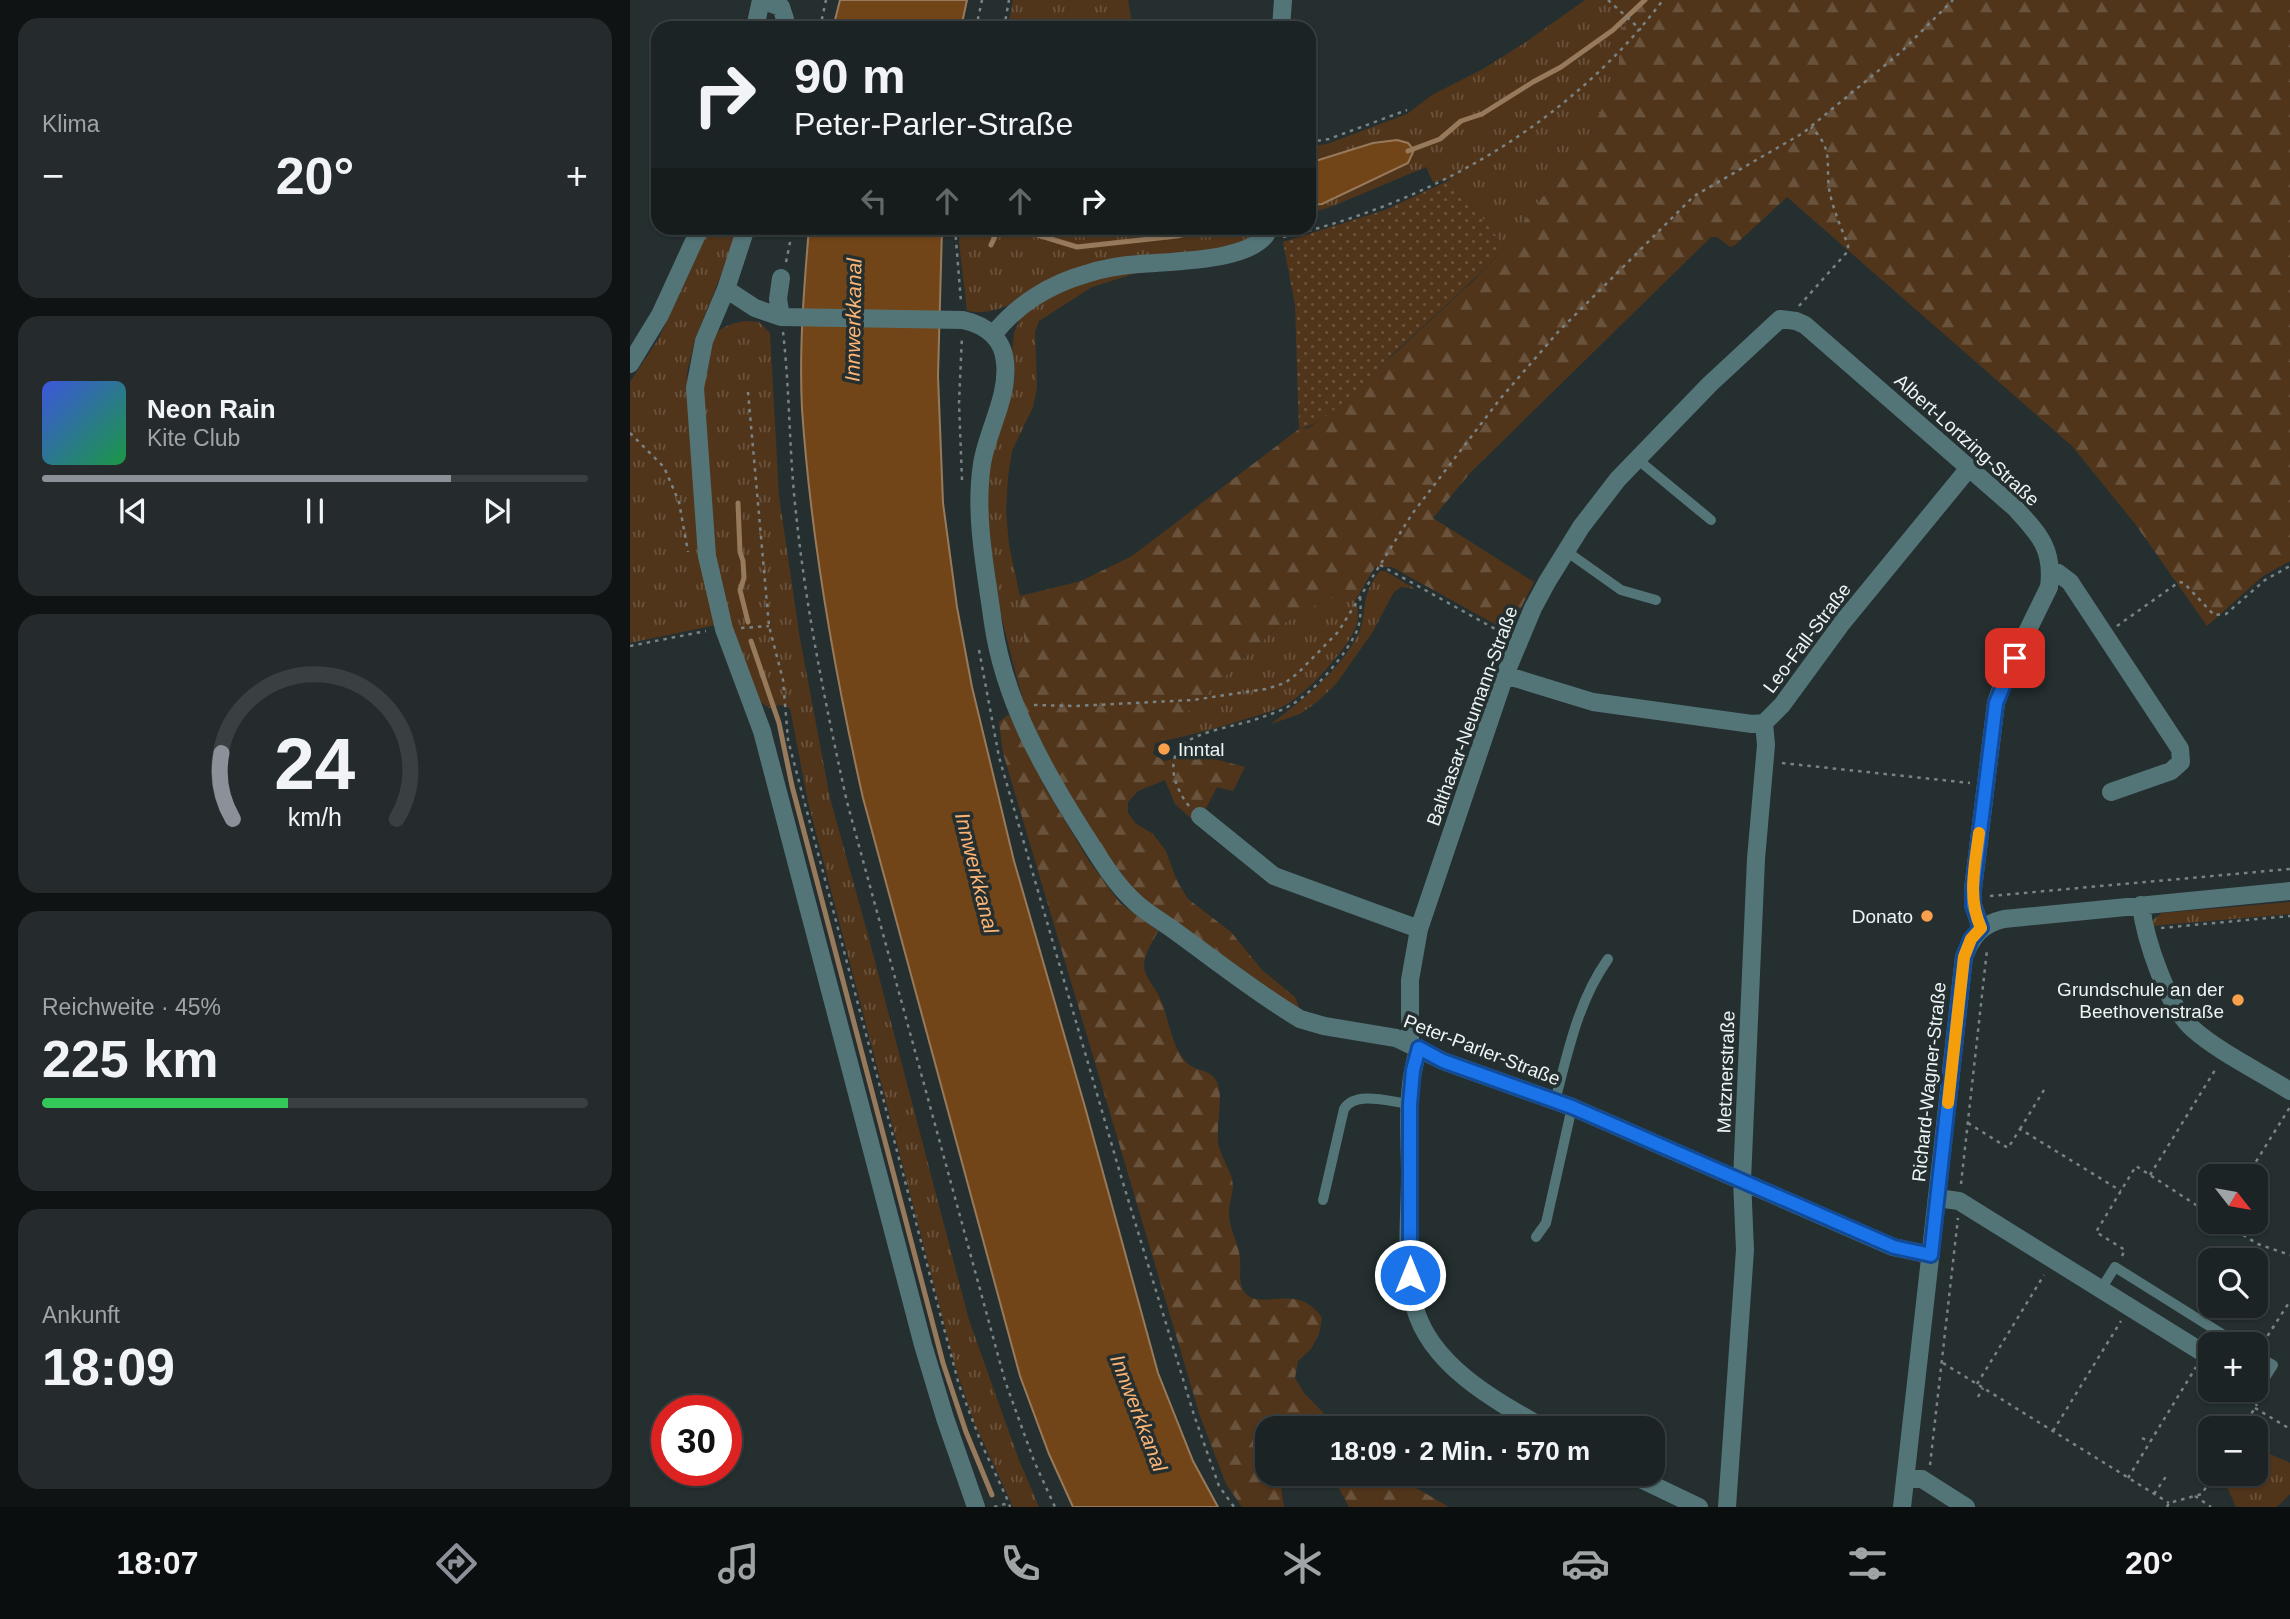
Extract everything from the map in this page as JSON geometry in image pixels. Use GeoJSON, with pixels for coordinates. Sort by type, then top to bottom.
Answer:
{"type":"FeatureCollection","features":[{"type":"Feature","properties":{"kind":"street"},"geometry":{"type":"LineString","coordinates":[[756,21],[761,0],[781,7],[785,21]]}},
{"type":"Feature","properties":{"kind":"street"},"geometry":{"type":"LineString","coordinates":[[1282,21],[1283,0]]}},
{"type":"Feature","properties":{"kind":"street"},"geometry":{"type":"LineString","coordinates":[[630,364],[660,315],[697,235]]}},
{"type":"Feature","properties":{"kind":"street"},"geometry":{"type":"LineString","coordinates":[[744,235],[726,289],[704,341],[695,388],[707,556],[724,629],[762,731],[919,1333],[944,1419],[976,1507]]}},
{"type":"Feature","properties":{"kind":"street"},"geometry":{"type":"LineString","coordinates":[[726,289],[755,308],[786,317],[957,320],[980,325],[993,335],[1028,300],[1065,281],[1108,268],[1220,256],[1264,235]]}},
{"type":"Feature","properties":{"kind":"street"},"geometry":{"type":"LineString","coordinates":[[781,278],[778,299],[786,317]]}},
{"type":"Feature","properties":{"kind":"street","name":"Balthasar-Neumann-Straße"},"geometry":{"type":"LineString","coordinates":[[1525,1416],[1468,1381],[1438,1349],[1420,1322],[1413,1297],[1410,1275],[1410,1104],[1414,1046],[1410,980],[1419,929],[1505,675],[1518,641],[1547,582],[1599,503],[1637,459],[1771,325],[1780,319],[1787,319]]}},
{"type":"Feature","properties":{"kind":"street","name":"Albert-Lortzing-Straße"},"geometry":{"type":"LineString","coordinates":[[1787,319],[1805,325],[2015,508],[2042,539],[2049,555],[2051,571]]}},
{"type":"Feature","properties":{"kind":"street","name":"Peter-Parler-Straße"},"geometry":{"type":"LineString","coordinates":[[993,335],[1005,359],[1004,387],[982,461],[979,483],[980,515],[995,636],[1006,678],[1030,738],[1071,814],[1120,886],[1135,902],[1295,1016],[1310,1023],[1396,1038],[1443,1061],[1563,1104],[1894,1247],[1931,1255]]}},
{"type":"Feature","properties":{"kind":"street","name":"Leo-Fall-Straße"},"geometry":{"type":"LineString","coordinates":[[1505,675],[1593,702],[1764,723],[1782,705],[1842,623],[1969,468]]}},
{"type":"Feature","properties":{"kind":"street"},"geometry":{"type":"LineString","coordinates":[[2110,792],[2171,771],[2178,767],[2181,756],[2070,582],[2059,573],[2051,571],[2043,601],[2000,690],[1985,785],[1972,898],[1975,916],[1981,928],[2004,919],[2290,891]]}},
{"type":"Feature","properties":{"kind":"street","name":"Metznerstraße"},"geometry":{"type":"LineString","coordinates":[[1727,1507],[1745,1250],[1742,1180],[1756,859],[1766,745],[1764,723]]}},
{"type":"Feature","properties":{"kind":"street"},"geometry":{"type":"LineString","coordinates":[[1200,816],[1274,876],[1419,929]]}},
{"type":"Feature","properties":{"kind":"street"},"geometry":{"type":"LineString","coordinates":[[2141,905],[2144,929],[2170,998],[2178,1011],[2192,1028],[2290,1091]]}},
{"type":"Feature","properties":{"kind":"street","name":"Richard-Wagner-Straße"},"geometry":{"type":"LineString","coordinates":[[1902,1507],[1964,957],[1971,939],[1981,928]]}},
{"type":"Feature","properties":{"kind":"street","name":"Richard-Wagner-Straße"},"geometry":{"type":"LineString","coordinates":[[1937,1198],[1959,1201],[2198,1349]]}},
{"type":"Feature","properties":{"kind":"street"},"geometry":{"type":"LineString","coordinates":[[1906,1477],[1922,1479],[1966,1507]]}},
{"type":"Feature","properties":{"kind":"street"},"geometry":{"type":"LineString","coordinates":[[1655,1486],[1699,1507]]}},
{"type":"Feature","properties":{"kind":"lane"},"geometry":{"type":"LineString","coordinates":[[1637,459],[1711,520]]}},
{"type":"Feature","properties":{"kind":"lane"},"geometry":{"type":"LineString","coordinates":[[1566,551],[1621,590],[1656,600]]}},
{"type":"Feature","properties":{"kind":"lane"},"geometry":{"type":"LineString","coordinates":[[1536,1237],[1546,1223],[1576,1021],[1596,976],[1608,959]]}},
{"type":"Feature","properties":{"kind":"lane"},"geometry":{"type":"LineString","coordinates":[[1323,1200],[1344,1109],[1348,1103],[1360,1098],[1410,1104]]}},
{"type":"Feature","properties":{"kind":"lane"},"geometry":{"type":"LineString","coordinates":[[2101,1289],[2115,1268],[2219,1332]]}},
{"type":"Feature","properties":{"kind":"path"},"geometry":{"type":"LineString","coordinates":[[822,21],[826,0]]}},
{"type":"Feature","properties":{"kind":"path"},"geometry":{"type":"LineString","coordinates":[[978,21],[982,0]]}},
{"type":"Feature","properties":{"kind":"path"},"geometry":{"type":"LineString","coordinates":[[1005,21],[1009,0]]}},
{"type":"Feature","properties":{"kind":"path"},"geometry":{"type":"LineString","coordinates":[[1608,0],[1640,30]]}},
{"type":"Feature","properties":{"kind":"path"},"geometry":{"type":"LineString","coordinates":[[1316,229],[1388,204],[1463,170],[1539,124],[1567,102],[1640,30],[1663,0]]}},
{"type":"Feature","properties":{"kind":"path"},"geometry":{"type":"LineString","coordinates":[[1016,704],[1075,706],[1194,700],[1285,683],[1332,640],[1412,514],[1484,419],[1558,332],[1694,196],[1811,127],[1901,52],[1952,0]]}},
{"type":"Feature","properties":{"kind":"path"},"geometry":{"type":"LineString","coordinates":[[1316,141],[1329,139],[1407,110]]}},
{"type":"Feature","properties":{"kind":"path"},"geometry":{"type":"LineString","coordinates":[[1787,319],[1848,251],[1848,244],[1830,197],[1826,146],[1811,127]]}},
{"type":"Feature","properties":{"kind":"path"},"geometry":{"type":"LineString","coordinates":[[781,278],[791,235]]}},
{"type":"Feature","properties":{"kind":"path"},"geometry":{"type":"LineString","coordinates":[[955,235],[957,320]]}},
{"type":"Feature","properties":{"kind":"path"},"geometry":{"type":"LineString","coordinates":[[786,317],[796,512],[810,616],[847,802],[1002,1370],[1034,1461],[1055,1507]]}},
{"type":"Feature","properties":{"kind":"path"},"geometry":{"type":"LineString","coordinates":[[748,392],[769,626],[783,680],[788,740],[959,1385],[1009,1505],[994,1507]]}},
{"type":"Feature","properties":{"kind":"path"},"geometry":{"type":"LineString","coordinates":[[630,433],[664,467],[679,502],[690,560]]}},
{"type":"Feature","properties":{"kind":"path"},"geometry":{"type":"LineString","coordinates":[[1380,565],[1518,641]]}},
{"type":"Feature","properties":{"kind":"path"},"geometry":{"type":"LineString","coordinates":[[2105,635],[2179,582],[2184,583],[2214,615],[2225,614],[2265,580],[2290,566]]}},
{"type":"Feature","properties":{"kind":"path"},"geometry":{"type":"LineString","coordinates":[[1200,816],[1183,799],[1173,775],[1178,751],[1193,739],[1277,712],[1306,694],[1353,639],[1361,617],[1360,596]]}},
{"type":"Feature","properties":{"kind":"path"},"geometry":{"type":"LineString","coordinates":[[630,646],[724,629],[769,626]]}},
{"type":"Feature","properties":{"kind":"path"},"geometry":{"type":"LineString","coordinates":[[981,663],[999,757],[1120,1173],[1194,1415],[1219,1486],[1234,1507]]}},
{"type":"Feature","properties":{"kind":"path"},"geometry":{"type":"LineString","coordinates":[[1792,764],[1985,785]]}},
{"type":"Feature","properties":{"kind":"path"},"geometry":{"type":"LineString","coordinates":[[1972,898],[2290,869]]}},
{"type":"Feature","properties":{"kind":"path"},"geometry":{"type":"LineString","coordinates":[[2144,929],[2290,916]]}},
{"type":"Feature","properties":{"kind":"path"},"geometry":{"type":"LineString","coordinates":[[2150,1175],[2226,1052]]}},
{"type":"Feature","properties":{"kind":"path"},"geometry":{"type":"LineString","coordinates":[[1968,1123],[2008,1148],[2044,1090]]}},
{"type":"Feature","properties":{"kind":"path"},"geometry":{"type":"LineString","coordinates":[[2254,1164],[2290,1107]]}},
{"type":"Feature","properties":{"kind":"path"},"geometry":{"type":"LineString","coordinates":[[2020,1129],[2121,1191]]}},
{"type":"Feature","properties":{"kind":"path"},"geometry":{"type":"LineString","coordinates":[[2115,1268],[2125,1250],[2096,1232],[2136,1166],[2198,1206]]}},
{"type":"Feature","properties":{"kind":"path"},"geometry":{"type":"LineString","coordinates":[[2241,1234],[2258,1244],[2290,1255]]}},
{"type":"Feature","properties":{"kind":"path"},"geometry":{"type":"LineString","coordinates":[[1977,1384],[2053,1260]]}},
{"type":"Feature","properties":{"kind":"path"},"geometry":{"type":"LineString","coordinates":[[2268,1336],[2290,1301]]}},
{"type":"Feature","properties":{"kind":"path"},"geometry":{"type":"LineString","coordinates":[[2015,1307],[2022,1311]]}},
{"type":"Feature","properties":{"kind":"path"},"geometry":{"type":"LineString","coordinates":[[2053,1431],[2129,1307]]}},
{"type":"Feature","properties":{"kind":"path"},"geometry":{"type":"LineString","coordinates":[[1992,1345],[1999,1349]]}},
{"type":"Feature","properties":{"kind":"path"},"geometry":{"type":"LineString","coordinates":[[2091,1353],[2098,1358]]}},
{"type":"Feature","properties":{"kind":"path"},"geometry":{"type":"LineString","coordinates":[[1942,1362],[2168,1505],[2202,1494],[2207,1486]]}},
{"type":"Feature","properties":{"kind":"path"},"geometry":{"type":"LineString","coordinates":[[2128,1478],[2198,1368]]}},
{"type":"Feature","properties":{"kind":"path"},"geometry":{"type":"LineString","coordinates":[[1978,1397],[1983,1388]]}},
{"type":"Feature","properties":{"kind":"path"},"geometry":{"type":"LineString","coordinates":[[2067,1391],[2074,1396]]}},
{"type":"Feature","properties":{"kind":"path"},"geometry":{"type":"LineString","coordinates":[[2166,1400],[2173,1404]]}},
{"type":"Feature","properties":{"kind":"path"},"geometry":{"type":"LineString","coordinates":[[2250,1416],[2259,1402]]}},
{"type":"Feature","properties":{"kind":"path"},"geometry":{"type":"LineString","coordinates":[[2255,1408],[2290,1429]]}},
{"type":"Feature","properties":{"kind":"path"},"geometry":{"type":"LineString","coordinates":[[2142,1438],[2150,1442]]}},
{"type":"Feature","properties":{"kind":"path"},"geometry":{"type":"LineString","coordinates":[[2154,1494],[2167,1475]]}},
{"type":"Feature","properties":{"kind":"path"},"geometry":{"type":"LineString","coordinates":[[2194,1496],[2211,1507]]}},
{"type":"Feature","properties":{"kind":"green space"},"geometry":{"type":"Polygon","coordinates":[[[1013,0],[1128,0],[1132,21],[1009,21],[1013,0]]]}},
{"type":"Feature","properties":{"kind":"green space"},"geometry":{"type":"Polygon","coordinates":[[[1585,0],[1642,0],[1619,34],[1619,64],[1610,92],[1591,131],[1505,248],[1452,179],[1433,182],[1426,167],[1316,212],[1316,204],[1347,190],[1334,156],[1316,161],[1316,145],[1327,144],[1407,114],[1432,95],[1483,69],[1585,0]]]}},
{"type":"Feature","properties":{"kind":"green space"},"geometry":{"type":"Polygon","coordinates":[[[1642,0],[2290,0],[2290,561],[2263,576],[2207,626],[2136,525],[2072,446],[1787,197],[1735,245],[1730,247],[1717,237],[1711,237],[1470,473],[1433,518],[1534,582],[1509,632],[1392,567],[1375,567],[1355,601],[1343,597],[1326,599],[1277,627],[1155,743],[1153,754],[1164,761],[1196,754],[1245,767],[1233,791],[1217,787],[1204,812],[1195,822],[1175,804],[1165,780],[1138,791],[1128,802],[1128,813],[1135,823],[1153,834],[1166,851],[1177,881],[1188,899],[1231,932],[1262,970],[1295,997],[1301,1013],[1139,896],[1103,851],[1042,752],[1028,718],[1015,671],[1016,659],[1025,647],[1020,596],[1081,581],[1132,556],[1299,429],[1309,428],[1339,405],[1472,282],[1505,248],[1591,131],[1610,92],[1619,64],[1619,34],[1642,0]]]}},
{"type":"Feature","properties":{"kind":"green space"},"geometry":{"type":"Polygon","coordinates":[[[1452,179],[1505,248],[1349,397],[1323,418],[1299,429],[1295,305],[1283,242],[1305,235],[1316,235],[1316,232],[1385,210],[1452,179]]]}},
{"type":"Feature","properties":{"kind":"green space"},"geometry":{"type":"Polygon","coordinates":[[[705,235],[736,235],[695,339],[687,373],[694,495],[716,625],[630,643],[630,382],[659,338],[705,235]]]}},
{"type":"Feature","properties":{"kind":"green space"},"geometry":{"type":"Polygon","coordinates":[[[960,235],[1255,235],[1246,242],[1218,251],[1157,258],[986,312],[967,311],[960,235]]]}},
{"type":"Feature","properties":{"kind":"green space"},"geometry":{"type":"Polygon","coordinates":[[[1143,271],[1092,287],[1039,321],[1035,332],[1037,388],[1033,407],[1012,451],[1008,477],[1006,511],[1009,545],[1020,596],[1025,647],[1016,659],[1015,671],[998,603],[986,500],[988,464],[1009,403],[1015,376],[1012,355],[1014,333],[1029,307],[1099,274],[1143,271]]]}},
{"type":"Feature","properties":{"kind":"green space"},"geometry":{"type":"Polygon","coordinates":[[[745,321],[759,322],[770,333],[779,496],[800,639],[830,798],[969,1320],[1019,1460],[1039,1507],[1013,1507],[974,1422],[955,1366],[808,802],[790,708],[780,705],[769,708],[757,699],[720,583],[704,469],[702,391],[706,359],[713,337],[723,328],[745,321]]]}},
{"type":"Feature","properties":{"kind":"green space"},"geometry":{"type":"Polygon","coordinates":[[[1380,571],[1385,571],[1415,589],[1401,587],[1394,592],[1372,633],[1336,684],[1317,702],[1300,714],[1271,724],[1317,686],[1347,653],[1362,623],[1368,590],[1380,571]]]}},
{"type":"Feature","properties":{"kind":"green space"},"geometry":{"type":"Polygon","coordinates":[[[1343,597],[1355,601],[1357,608],[1353,633],[1324,671],[1297,697],[1265,713],[1155,743],[1277,627],[1326,599],[1343,597]]]}},
{"type":"Feature","properties":{"kind":"green space"},"geometry":{"type":"Polygon","coordinates":[[[1009,714],[1043,784],[1089,861],[1120,903],[1158,931],[1145,957],[1146,974],[1162,1002],[1181,1056],[1191,1066],[1211,1075],[1219,1089],[1218,1141],[1232,1181],[1229,1218],[1239,1253],[1243,1290],[1249,1297],[1258,1299],[1301,1301],[1312,1307],[1322,1318],[1319,1334],[1311,1349],[1298,1361],[1295,1378],[1304,1393],[1326,1416],[1255,1416],[1255,1486],[1281,1486],[1284,1507],[1242,1507],[1226,1484],[1200,1416],[1003,753],[999,722],[1009,714]]]}},
{"type":"Feature","properties":{"kind":"green space"},"geometry":{"type":"Polygon","coordinates":[[[2290,902],[2290,914],[2151,926],[2154,919],[2162,913],[2290,902]]]}},
{"type":"Feature","properties":{"kind":"green space"},"geometry":{"type":"Polygon","coordinates":[[[2268,1453],[2290,1463],[2290,1494],[2277,1507],[2236,1507],[2227,1486],[2268,1486],[2268,1453]]]}},
{"type":"Feature","properties":{"kind":"green space"},"geometry":{"type":"Polygon","coordinates":[[[1338,1486],[1413,1486],[1449,1507],[1349,1507],[1338,1486]]]}},
{"type":"Feature","properties":{"kind":"water"},"geometry":{"type":"Polygon","coordinates":[[[840,0],[967,0],[962,21],[835,21],[840,0]]]}},
{"type":"Feature","properties":{"kind":"water"},"geometry":{"type":"Polygon","coordinates":[[[1397,140],[1408,143],[1414,150],[1408,163],[1316,204],[1316,161],[1373,143],[1397,140]]]}},
{"type":"Feature","properties":{"kind":"water","name":"Innwerkkanal"},"geometry":{"type":"Polygon","coordinates":[[[808,235],[942,235],[938,376],[943,503],[957,607],[972,687],[1014,861],[1158,1373],[1193,1461],[1218,1507],[1073,1507],[1049,1454],[1020,1376],[863,798],[842,702],[818,556],[806,458],[801,386],[808,235]]]}},
{"type":"Feature","properties":{"kind":"waterway"},"geometry":{"type":"LineString","coordinates":[[1408,151],[1440,139],[1461,121],[1482,114],[1561,67],[1613,30],[1645,0]]}},
{"type":"Feature","properties":{"kind":"waterway"},"geometry":{"type":"LineString","coordinates":[[991,245],[996,235]]}},
{"type":"Feature","properties":{"kind":"waterway"},"geometry":{"type":"LineString","coordinates":[[1038,235],[1077,247],[1181,235]]}},
{"type":"Feature","properties":{"kind":"waterway"},"geometry":{"type":"LineString","coordinates":[[738,503],[744,578],[740,590],[748,622]]}},
{"type":"Feature","properties":{"kind":"waterway"},"geometry":{"type":"LineString","coordinates":[[751,641],[779,723],[792,786],[943,1363],[966,1432],[992,1495]]}},
{"type":"Feature","properties":{"kind":"slow traffic"},"geometry":{"type":"LineString","coordinates":[[1948,1103],[1964,957],[1971,939],[1981,928],[1975,916],[1972,898],[1979,833]]}},
{"type":"Feature","properties":{"kind":"place","name":"Inntal"},"geometry":{"type":"Point","coordinates":[1164,749]}},
{"type":"Feature","properties":{"kind":"place","name":"Donato"},"geometry":{"type":"Point","coordinates":[1927,916]}},
{"type":"Feature","properties":{"kind":"place","name":"Grundschule an der Beethovenstraße"},"geometry":{"type":"Point","coordinates":[2238,1000]}},
{"type":"Feature","properties":{"kind":"route"},"geometry":{"type":"LineString","coordinates":[[1410,1275],[1410,1104],[1413,1070],[1419,1048],[1443,1061],[1572,1107],[1894,1247],[1931,1255],[1964,957],[1971,939],[1981,928],[1975,916],[1973,889],[1996,703],[2015,658]]}}]}
